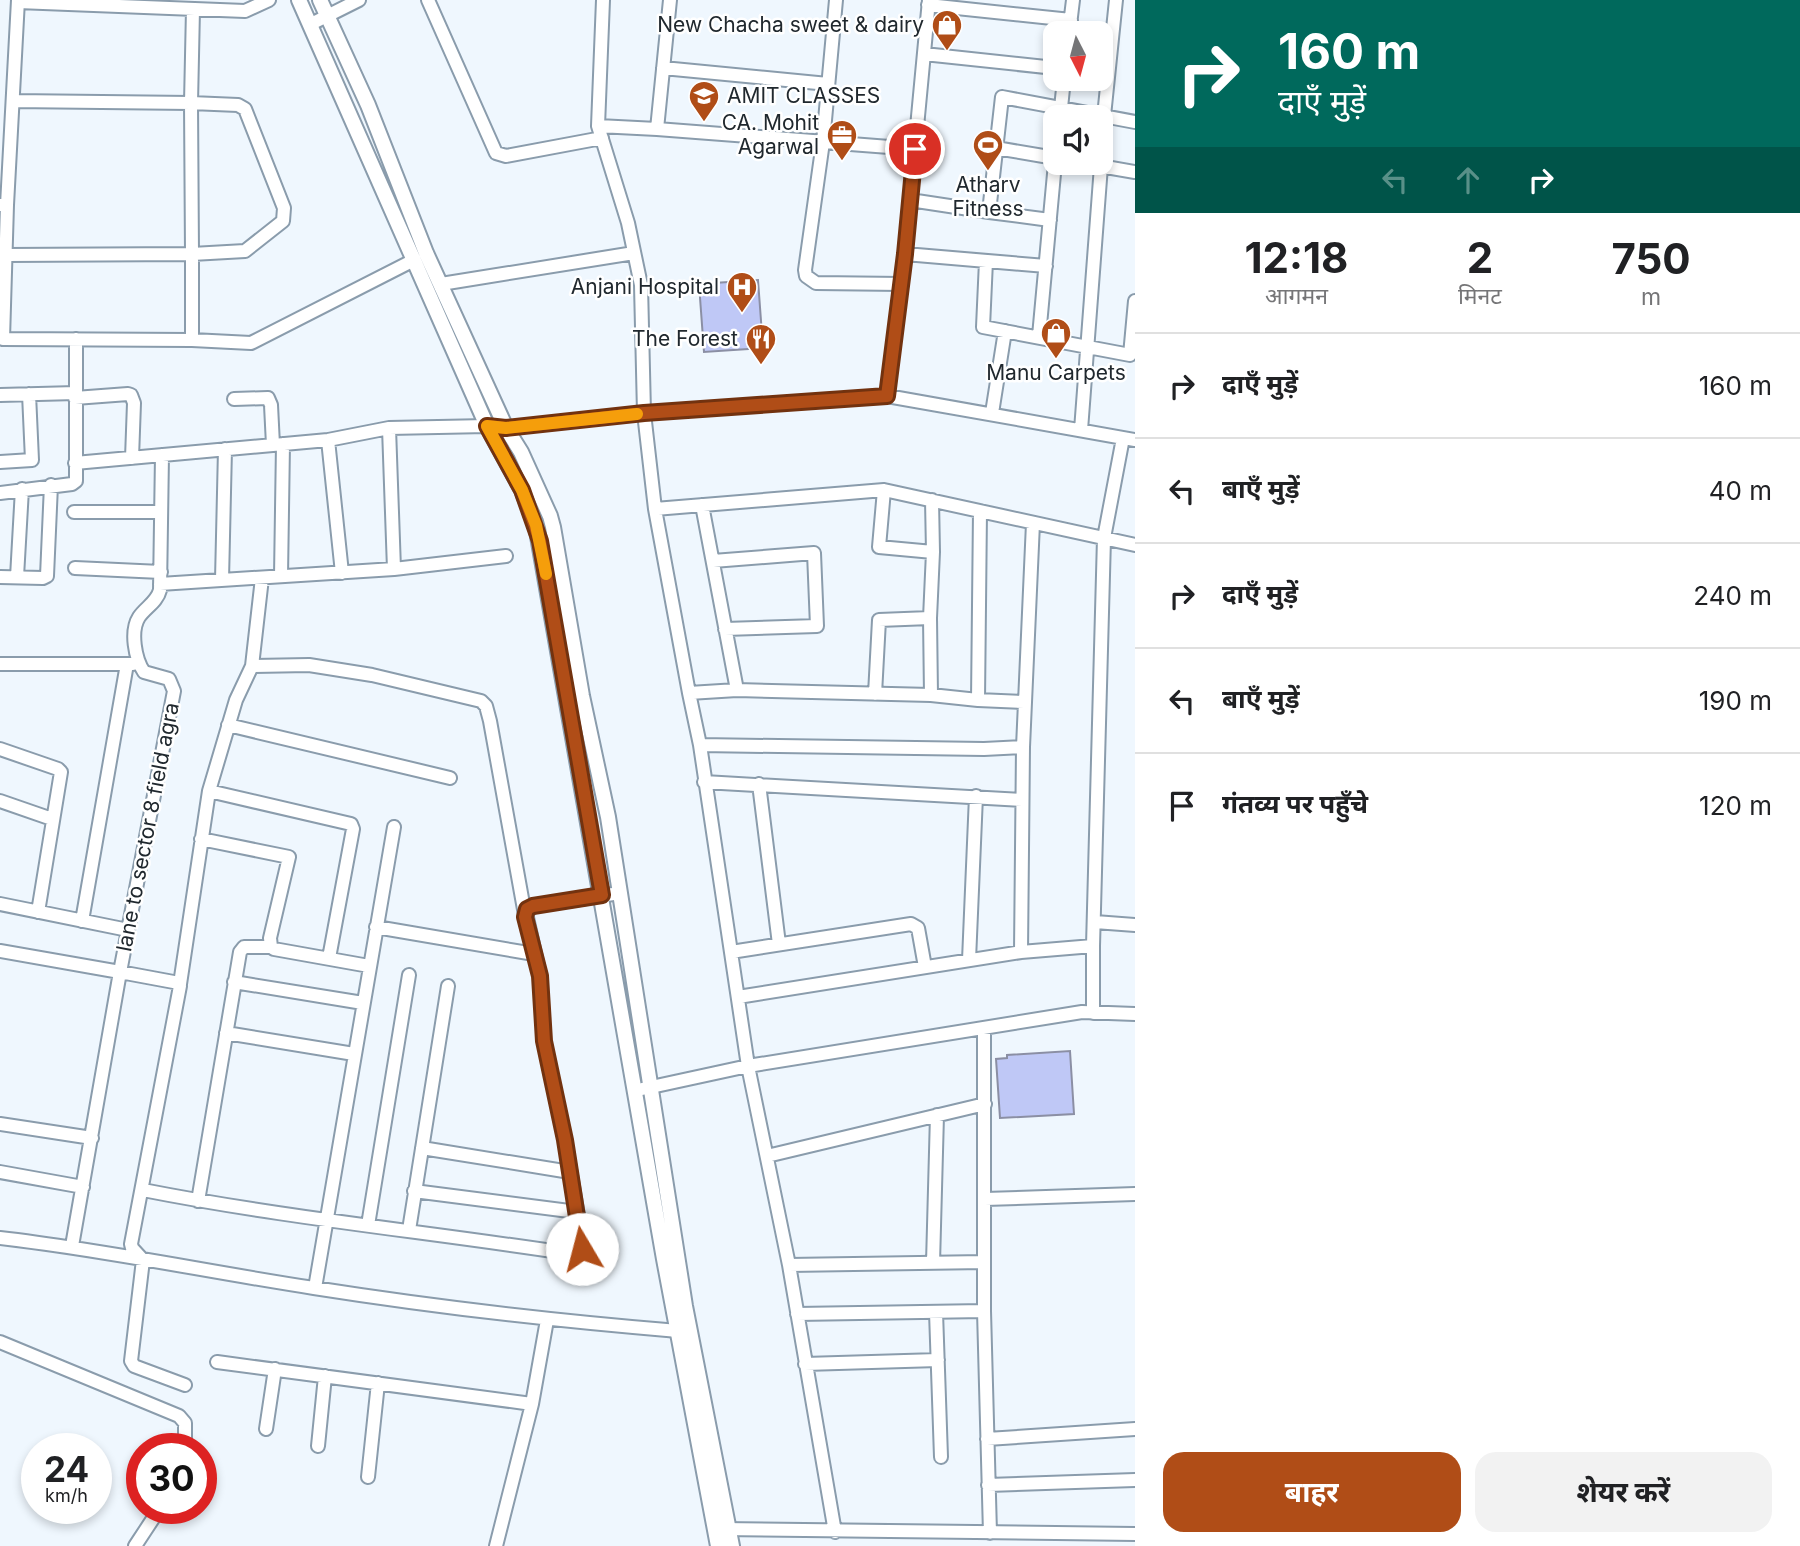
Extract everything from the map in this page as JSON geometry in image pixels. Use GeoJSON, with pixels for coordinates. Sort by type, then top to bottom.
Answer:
{"type":"FeatureCollection","features":[{"type":"Feature","properties":{"kind":"street"},"geometry":{"type":"LineString","coordinates":[[269,0],[245,11],[18,1],[4,205],[6,255],[2,339],[192,340],[244,344],[257,341],[414,260]]}},
{"type":"Feature","properties":{"kind":"street"},"geometry":{"type":"LineString","coordinates":[[299,0],[487,426],[522,490],[540,541],[602,895],[685,1306],[723,1529],[718,1546]]}},
{"type":"Feature","properties":{"kind":"street"},"geometry":{"type":"LineString","coordinates":[[320,0],[368,105],[426,253],[506,428],[521,452],[553,527],[620,892],[643,1089],[678,1331],[723,1529],[732,1546]]}},
{"type":"Feature","properties":{"kind":"street"},"geometry":{"type":"LineString","coordinates":[[311,24],[359,0]]}},
{"type":"Feature","properties":{"kind":"street"},"geometry":{"type":"LineString","coordinates":[[428,0],[496,153],[506,156],[600,132],[657,130],[915,149]]}},
{"type":"Feature","properties":{"kind":"street"},"geometry":{"type":"LineString","coordinates":[[604,0],[600,132],[628,223],[640,285],[644,413],[655,509],[700,745],[748,1066],[789,1265],[835,1532]]}},
{"type":"Feature","properties":{"kind":"street"},"geometry":{"type":"LineString","coordinates":[[657,130],[670,0]]}},
{"type":"Feature","properties":{"kind":"street"},"geometry":{"type":"LineString","coordinates":[[836,0],[823,142],[806,276],[816,283],[902,284]]}},
{"type":"Feature","properties":{"kind":"street"},"geometry":{"type":"LineString","coordinates":[[1011,14],[1013,0]]}},
{"type":"Feature","properties":{"kind":"street"},"geometry":{"type":"LineString","coordinates":[[1071,21],[1073,0]]}},
{"type":"Feature","properties":{"kind":"street"},"geometry":{"type":"LineString","coordinates":[[1105,105],[1116,0]]}},
{"type":"Feature","properties":{"kind":"street"},"geometry":{"type":"LineString","coordinates":[[887,396],[902,284],[929,3],[1043,21]]}},
{"type":"Feature","properties":{"kind":"street"},"geometry":{"type":"LineString","coordinates":[[192,340],[193,9]]}},
{"type":"Feature","properties":{"kind":"street"},"geometry":{"type":"LineString","coordinates":[[924,54],[1043,67]]}},
{"type":"Feature","properties":{"kind":"street"},"geometry":{"type":"LineString","coordinates":[[663,68],[828,84]]}},
{"type":"Feature","properties":{"kind":"street"},"geometry":{"type":"LineString","coordinates":[[989,212],[1002,97],[1045,105]]}},
{"type":"Feature","properties":{"kind":"street"},"geometry":{"type":"LineString","coordinates":[[6,255],[192,254],[245,251],[283,221],[285,215],[245,109],[238,105],[13,101]]}},
{"type":"Feature","properties":{"kind":"street"},"geometry":{"type":"LineString","coordinates":[[1113,118],[1135,122]]}},
{"type":"Feature","properties":{"kind":"street"},"geometry":{"type":"LineString","coordinates":[[996,148],[1043,158]]}},
{"type":"Feature","properties":{"kind":"street"},"geometry":{"type":"LineString","coordinates":[[1113,168],[1135,172]]}},
{"type":"Feature","properties":{"kind":"street"},"geometry":{"type":"LineString","coordinates":[[1039,336],[1054,175]]}},
{"type":"Feature","properties":{"kind":"street"},"geometry":{"type":"LineString","coordinates":[[1080,430],[1100,175]]}},
{"type":"Feature","properties":{"kind":"street"},"geometry":{"type":"LineString","coordinates":[[910,200],[1050,219]]}},
{"type":"Feature","properties":{"kind":"street"},"geometry":{"type":"LineString","coordinates":[[441,284],[634,253]]}},
{"type":"Feature","properties":{"kind":"street"},"geometry":{"type":"LineString","coordinates":[[905,254],[1046,267]]}},
{"type":"Feature","properties":{"kind":"street"},"geometry":{"type":"LineString","coordinates":[[986,261],[983,327],[1130,355],[1135,301]]}},
{"type":"Feature","properties":{"kind":"street"},"geometry":{"type":"LineString","coordinates":[[992,414],[1005,331]]}},
{"type":"Feature","properties":{"kind":"street"},"geometry":{"type":"LineString","coordinates":[[0,493],[74,483],[76,339]]}},
{"type":"Feature","properties":{"kind":"street"},"geometry":{"type":"LineString","coordinates":[[0,462],[32,460],[29,394]]}},
{"type":"Feature","properties":{"kind":"street"},"geometry":{"type":"LineString","coordinates":[[0,395],[131,395],[134,403],[132,458]]}},
{"type":"Feature","properties":{"kind":"street"},"geometry":{"type":"LineString","coordinates":[[75,463],[328,439],[389,428],[506,428],[644,413],[887,396],[1129,439],[1104,538],[1093,1013]]}},
{"type":"Feature","properties":{"kind":"street"},"geometry":{"type":"LineString","coordinates":[[234,398],[268,398],[271,405],[278,444],[281,576]]}},
{"type":"Feature","properties":{"kind":"street"},"geometry":{"type":"LineString","coordinates":[[389,428],[394,569]]}},
{"type":"Feature","properties":{"kind":"street"},"geometry":{"type":"LineString","coordinates":[[328,439],[342,573]]}},
{"type":"Feature","properties":{"kind":"street"},"geometry":{"type":"LineString","coordinates":[[222,580],[225,449]]}},
{"type":"Feature","properties":{"kind":"street"},"geometry":{"type":"LineString","coordinates":[[82,921],[136,657],[136,623],[157,598],[160,578],[162,455]]}},
{"type":"Feature","properties":{"kind":"street"},"geometry":{"type":"LineString","coordinates":[[0,577],[47,576],[51,485]]}},
{"type":"Feature","properties":{"kind":"street"},"geometry":{"type":"LineString","coordinates":[[18,578],[22,489]]}},
{"type":"Feature","properties":{"kind":"street"},"geometry":{"type":"LineString","coordinates":[[655,509],[884,490],[1135,545]]}},
{"type":"Feature","properties":{"kind":"street"},"geometry":{"type":"LineString","coordinates":[[884,490],[879,547],[933,552]]}},
{"type":"Feature","properties":{"kind":"street"},"geometry":{"type":"LineString","coordinates":[[932,500],[932,695]]}},
{"type":"Feature","properties":{"kind":"street"},"geometry":{"type":"LineString","coordinates":[[702,505],[737,690]]}},
{"type":"Feature","properties":{"kind":"street"},"geometry":{"type":"LineString","coordinates":[[978,700],[980,511]]}},
{"type":"Feature","properties":{"kind":"street"},"geometry":{"type":"LineString","coordinates":[[74,512],[161,512]]}},
{"type":"Feature","properties":{"kind":"street"},"geometry":{"type":"LineString","coordinates":[[1021,952],[1024,702],[1033,523]]}},
{"type":"Feature","properties":{"kind":"street"},"geometry":{"type":"LineString","coordinates":[[713,561],[814,553],[817,625],[725,629]]}},
{"type":"Feature","properties":{"kind":"street"},"geometry":{"type":"LineString","coordinates":[[75,568],[160,578],[222,580],[394,569],[506,556]]}},
{"type":"Feature","properties":{"kind":"street"},"geometry":{"type":"LineString","coordinates":[[185,1385],[131,1363],[143,1260],[131,1245],[180,984],[209,791],[236,700],[252,666],[262,578]]}},
{"type":"Feature","properties":{"kind":"street"},"geometry":{"type":"LineString","coordinates":[[875,694],[879,620],[930,618]]}},
{"type":"Feature","properties":{"kind":"street"},"geometry":{"type":"LineString","coordinates":[[0,664],[133,664]]}},
{"type":"Feature","properties":{"kind":"street","name":"lane to sector 8 field agra"},"geometry":{"type":"LineString","coordinates":[[133,664],[148,674],[169,679],[174,691],[120,972],[180,984]]}},
{"type":"Feature","properties":{"kind":"street"},"geometry":{"type":"LineString","coordinates":[[143,1190],[326,1221],[577,1254],[581,1252],[583,1244],[544,1041],[540,976],[525,915],[486,706],[481,701],[372,675],[309,665],[252,666]]}},
{"type":"Feature","properties":{"kind":"street"},"geometry":{"type":"LineString","coordinates":[[689,693],[737,690],[932,695],[1024,702]]}},
{"type":"Feature","properties":{"kind":"street"},"geometry":{"type":"LineString","coordinates":[[228,725],[450,778]]}},
{"type":"Feature","properties":{"kind":"street"},"geometry":{"type":"LineString","coordinates":[[700,745],[984,749],[1023,747]]}},
{"type":"Feature","properties":{"kind":"street"},"geometry":{"type":"LineString","coordinates":[[0,749],[61,772],[38,912]]}},
{"type":"Feature","properties":{"kind":"street"},"geometry":{"type":"LineString","coordinates":[[704,782],[1022,800]]}},
{"type":"Feature","properties":{"kind":"street"},"geometry":{"type":"LineString","coordinates":[[759,784],[779,944]]}},
{"type":"Feature","properties":{"kind":"street"},"geometry":{"type":"LineString","coordinates":[[209,791],[351,824],[353,829],[329,958]]}},
{"type":"Feature","properties":{"kind":"street"},"geometry":{"type":"LineString","coordinates":[[969,960],[976,796]]}},
{"type":"Feature","properties":{"kind":"street"},"geometry":{"type":"LineString","coordinates":[[0,801],[52,819]]}},
{"type":"Feature","properties":{"kind":"street"},"geometry":{"type":"LineString","coordinates":[[315,1288],[394,827]]}},
{"type":"Feature","properties":{"kind":"street"},"geometry":{"type":"LineString","coordinates":[[201,839],[289,857],[270,938],[271,947]]}},
{"type":"Feature","properties":{"kind":"street"},"geometry":{"type":"LineString","coordinates":[[525,915],[527,909],[533,906],[620,892]]}},
{"type":"Feature","properties":{"kind":"street"},"geometry":{"type":"LineString","coordinates":[[0,904],[128,930]]}},
{"type":"Feature","properties":{"kind":"street"},"geometry":{"type":"LineString","coordinates":[[1095,922],[1135,925]]}},
{"type":"Feature","properties":{"kind":"street"},"geometry":{"type":"LineString","coordinates":[[731,952],[911,924],[918,928],[925,967]]}},
{"type":"Feature","properties":{"kind":"street"},"geometry":{"type":"LineString","coordinates":[[376,927],[534,954]]}},
{"type":"Feature","properties":{"kind":"street"},"geometry":{"type":"LineString","coordinates":[[738,997],[1021,952],[1093,946]]}},
{"type":"Feature","properties":{"kind":"street"},"geometry":{"type":"LineString","coordinates":[[198,1201],[234,982],[242,949],[271,947],[278,951],[369,966]]}},
{"type":"Feature","properties":{"kind":"street"},"geometry":{"type":"LineString","coordinates":[[0,951],[120,972],[72,1247]]}},
{"type":"Feature","properties":{"kind":"street"},"geometry":{"type":"LineString","coordinates":[[368,1226],[409,975]]}},
{"type":"Feature","properties":{"kind":"street"},"geometry":{"type":"LineString","coordinates":[[234,982],[363,1003]]}},
{"type":"Feature","properties":{"kind":"street"},"geometry":{"type":"LineString","coordinates":[[409,1230],[449,986]]}},
{"type":"Feature","properties":{"kind":"street"},"geometry":{"type":"LineString","coordinates":[[643,1089],[748,1066],[1082,1012],[1135,1014]]}},
{"type":"Feature","properties":{"kind":"street"},"geometry":{"type":"LineString","coordinates":[[984,1028],[984,1311],[990,1533]]}},
{"type":"Feature","properties":{"kind":"street"},"geometry":{"type":"LineString","coordinates":[[226,1032],[354,1054]]}},
{"type":"Feature","properties":{"kind":"street"},"geometry":{"type":"LineString","coordinates":[[767,1156],[985,1104]]}},
{"type":"Feature","properties":{"kind":"street"},"geometry":{"type":"LineString","coordinates":[[933,1263],[937,1115]]}},
{"type":"Feature","properties":{"kind":"street"},"geometry":{"type":"LineString","coordinates":[[0,1124],[92,1139]]}},
{"type":"Feature","properties":{"kind":"street"},"geometry":{"type":"LineString","coordinates":[[422,1148],[570,1172]]}},
{"type":"Feature","properties":{"kind":"street"},"geometry":{"type":"LineString","coordinates":[[0,1172],[83,1187]]}},
{"type":"Feature","properties":{"kind":"street"},"geometry":{"type":"LineString","coordinates":[[414,1191],[577,1212]]}},
{"type":"Feature","properties":{"kind":"street"},"geometry":{"type":"LineString","coordinates":[[985,1199],[1135,1194]]}},
{"type":"Feature","properties":{"kind":"street"},"geometry":{"type":"LineString","coordinates":[[0,1238],[72,1247],[315,1288],[547,1320],[678,1331]]}},
{"type":"Feature","properties":{"kind":"street"},"geometry":{"type":"LineString","coordinates":[[789,1265],[984,1262]]}},
{"type":"Feature","properties":{"kind":"street"},"geometry":{"type":"LineString","coordinates":[[936,1311],[941,1457]]}},
{"type":"Feature","properties":{"kind":"street"},"geometry":{"type":"LineString","coordinates":[[797,1314],[984,1311]]}},
{"type":"Feature","properties":{"kind":"street"},"geometry":{"type":"LineString","coordinates":[[497,1546],[532,1404],[547,1320]]}},
{"type":"Feature","properties":{"kind":"street"},"geometry":{"type":"LineString","coordinates":[[0,1342],[179,1416],[185,1423],[185,1433]]}},
{"type":"Feature","properties":{"kind":"street"},"geometry":{"type":"LineString","coordinates":[[805,1364],[938,1360]]}},
{"type":"Feature","properties":{"kind":"street"},"geometry":{"type":"LineString","coordinates":[[217,1362],[532,1404]]}},
{"type":"Feature","properties":{"kind":"street"},"geometry":{"type":"LineString","coordinates":[[266,1429],[275,1369]]}},
{"type":"Feature","properties":{"kind":"street"},"geometry":{"type":"LineString","coordinates":[[318,1446],[325,1376]]}},
{"type":"Feature","properties":{"kind":"street"},"geometry":{"type":"LineString","coordinates":[[368,1477],[377,1383]]}},
{"type":"Feature","properties":{"kind":"street"},"geometry":{"type":"LineString","coordinates":[[987,1439],[1135,1429]]}},
{"type":"Feature","properties":{"kind":"street"},"geometry":{"type":"LineString","coordinates":[[988,1485],[1135,1480]]}},
{"type":"Feature","properties":{"kind":"street"},"geometry":{"type":"LineString","coordinates":[[135,1546],[149,1524]]}},
{"type":"Feature","properties":{"kind":"street"},"geometry":{"type":"LineString","coordinates":[[723,1529],[1135,1534]]}},
{"type":"Feature","properties":{"kind":"building"},"geometry":{"type":"Polygon","coordinates":[[[758,280],[763,348],[704,352],[699,284],[758,280]]]}},
{"type":"Feature","properties":{"kind":"building"},"geometry":{"type":"Polygon","coordinates":[[[1070,1051],[1074,1114],[1000,1118],[996,1059],[1007,1058],[1007,1055],[1070,1051]]]}},
{"type":"Feature","properties":{"kind":"slow traffic"},"geometry":{"type":"LineString","coordinates":[[546,574],[536,525],[522,490],[487,426],[506,428],[637,414]]}},
{"type":"Feature","properties":{"kind":"place","name":"New Chacha sweet & dairy"},"geometry":{"type":"Point","coordinates":[947,52]}},
{"type":"Feature","properties":{"kind":"place","name":"AMIT CLASSES"},"geometry":{"type":"Point","coordinates":[704,123]}},
{"type":"Feature","properties":{"kind":"place","name":"CA. Mohit Agarwal"},"geometry":{"type":"Point","coordinates":[842,162]}},
{"type":"Feature","properties":{"kind":"place","name":"Atharv Fitness"},"geometry":{"type":"Point","coordinates":[988,172]}},
{"type":"Feature","properties":{"kind":"place","name":"Anjani Hospital"},"geometry":{"type":"Point","coordinates":[742,314]}},
{"type":"Feature","properties":{"kind":"place","name":"Manu Carpets"},"geometry":{"type":"Point","coordinates":[1056,360]}},
{"type":"Feature","properties":{"kind":"place","name":"The Forest"},"geometry":{"type":"Point","coordinates":[761,366]}},
{"type":"Feature","properties":{"kind":"route"},"geometry":{"type":"LineString","coordinates":[[582,1249],[565,1140],[544,1041],[540,976],[525,917],[527,909],[533,906],[602,895],[540,541],[522,490],[487,426],[506,428],[644,413],[887,396],[915,149]]}}]}
